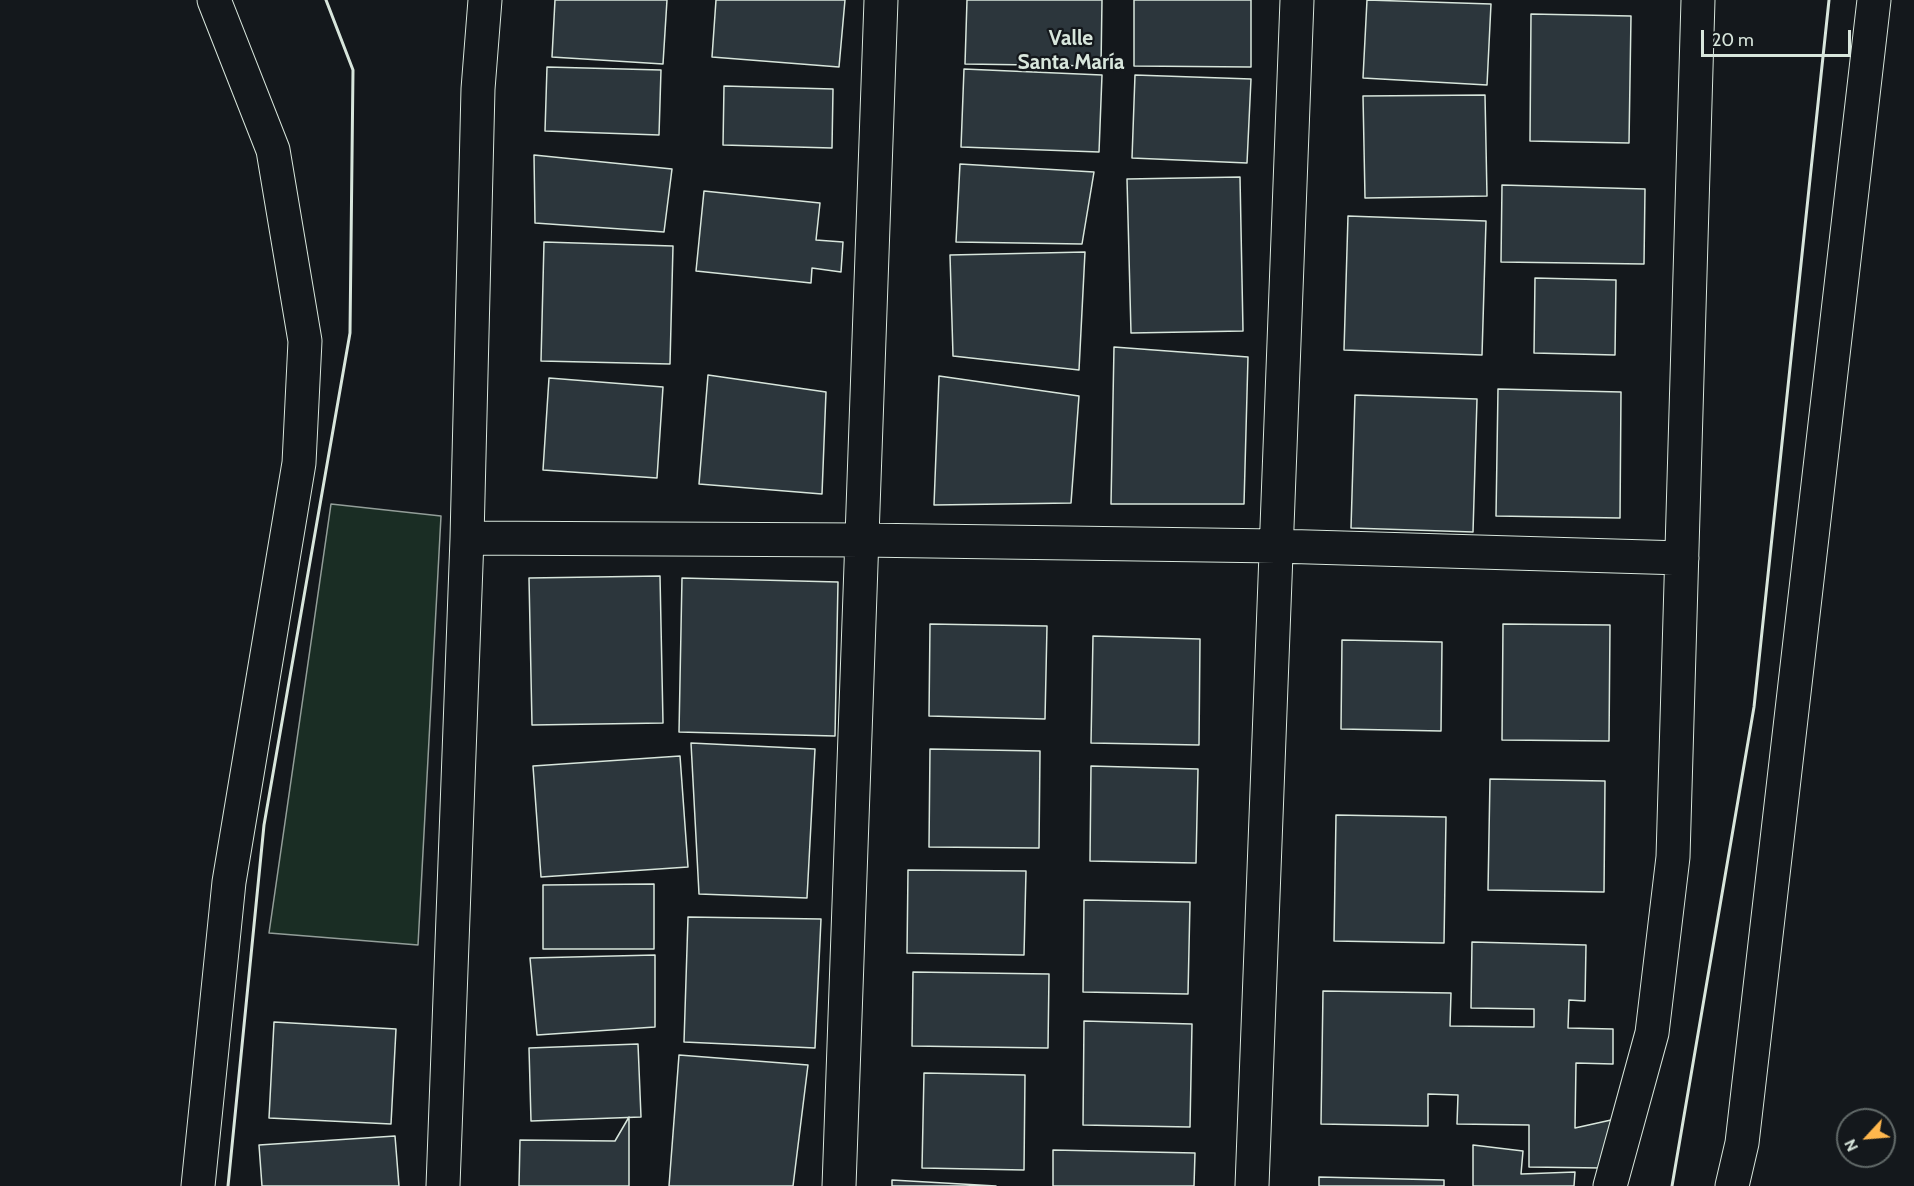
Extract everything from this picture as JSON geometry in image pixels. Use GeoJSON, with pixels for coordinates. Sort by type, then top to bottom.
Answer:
{"type":"FeatureCollection","features":[{"type":"Feature","properties":{"kind":"street"},"geometry":{"type":"LineString","coordinates":[[198,1186],[229,882],[299,463],[304,340],[273,150],[214,0]]}},
{"type":"Feature","properties":{"kind":"street"},"geometry":{"type":"LineString","coordinates":[[443,1186],[467,538],[478,90],[485,0]]}},
{"type":"Feature","properties":{"kind":"street"},"geometry":{"type":"LineString","coordinates":[[839,1186],[881,0]]}},
{"type":"Feature","properties":{"kind":"street"},"geometry":{"type":"LineString","coordinates":[[1252,1186],[1298,0]]}},
{"type":"Feature","properties":{"kind":"street"},"geometry":{"type":"LineString","coordinates":[[1610,1186],[1652,1033],[1673,857],[1698,0]]}},
{"type":"Feature","properties":{"kind":"street"},"geometry":{"type":"LineString","coordinates":[[1732,1186],[1742,1143],[1875,0]]}},
{"type":"Feature","properties":{"kind":"street"},"geometry":{"type":"LineString","coordinates":[[467,538],[862,540],[1276,546],[1682,558]]}},
{"type":"Feature","properties":{"kind":"green space"},"geometry":{"type":"Polygon","coordinates":[[[331,504],[441,516],[418,945],[269,933],[331,504]]]}},
{"type":"Feature","properties":{"kind":"building"},"geometry":{"type":"Polygon","coordinates":[[[555,0],[667,0],[663,64],[552,57],[555,0]]]}},
{"type":"Feature","properties":{"kind":"building"},"geometry":{"type":"Polygon","coordinates":[[[716,0],[845,0],[839,67],[712,57],[716,0]]]}},
{"type":"Feature","properties":{"kind":"building"},"geometry":{"type":"Polygon","coordinates":[[[967,0],[1102,0],[1101,66],[965,64],[967,0]]]}},
{"type":"Feature","properties":{"kind":"building"},"geometry":{"type":"Polygon","coordinates":[[[1134,0],[1251,0],[1251,67],[1134,66],[1134,0]]]}},
{"type":"Feature","properties":{"kind":"building"},"geometry":{"type":"Polygon","coordinates":[[[1367,0],[1491,4],[1487,85],[1363,78],[1367,0]]]}},
{"type":"Feature","properties":{"kind":"building"},"geometry":{"type":"Polygon","coordinates":[[[1531,14],[1631,16],[1629,143],[1530,141],[1531,14]]]}},
{"type":"Feature","properties":{"kind":"building"},"geometry":{"type":"Polygon","coordinates":[[[547,67],[661,70],[659,135],[545,131],[547,67]]]}},
{"type":"Feature","properties":{"kind":"building"},"geometry":{"type":"Polygon","coordinates":[[[964,69],[1102,75],[1099,152],[961,147],[964,69]]]}},
{"type":"Feature","properties":{"kind":"building"},"geometry":{"type":"Polygon","coordinates":[[[1135,75],[1251,79],[1247,163],[1132,158],[1135,75]]]}},
{"type":"Feature","properties":{"kind":"building"},"geometry":{"type":"Polygon","coordinates":[[[724,86],[833,89],[832,148],[723,145],[724,86]]]}},
{"type":"Feature","properties":{"kind":"building"},"geometry":{"type":"Polygon","coordinates":[[[1485,95],[1487,196],[1365,198],[1363,96],[1485,95]]]}},
{"type":"Feature","properties":{"kind":"building"},"geometry":{"type":"Polygon","coordinates":[[[534,155],[672,169],[664,232],[535,223],[534,155]]]}},
{"type":"Feature","properties":{"kind":"building"},"geometry":{"type":"Polygon","coordinates":[[[960,164],[1094,172],[1082,244],[956,242],[960,164]]]}},
{"type":"Feature","properties":{"kind":"building"},"geometry":{"type":"Polygon","coordinates":[[[1240,177],[1243,331],[1131,333],[1127,179],[1240,177]]]}},
{"type":"Feature","properties":{"kind":"building"},"geometry":{"type":"Polygon","coordinates":[[[1502,185],[1645,189],[1644,264],[1501,262],[1502,185]]]}},
{"type":"Feature","properties":{"kind":"building"},"geometry":{"type":"Polygon","coordinates":[[[704,191],[820,203],[816,240],[843,242],[841,272],[812,268],[811,283],[696,271],[704,191]]]}},
{"type":"Feature","properties":{"kind":"building"},"geometry":{"type":"Polygon","coordinates":[[[1348,216],[1486,221],[1482,355],[1344,350],[1348,216]]]}},
{"type":"Feature","properties":{"kind":"building"},"geometry":{"type":"Polygon","coordinates":[[[544,242],[673,246],[670,364],[541,361],[544,242]]]}},
{"type":"Feature","properties":{"kind":"building"},"geometry":{"type":"Polygon","coordinates":[[[1085,252],[1079,370],[953,356],[950,255],[1085,252]]]}},
{"type":"Feature","properties":{"kind":"building"},"geometry":{"type":"Polygon","coordinates":[[[1535,278],[1616,280],[1615,355],[1534,353],[1535,278]]]}},
{"type":"Feature","properties":{"kind":"building"},"geometry":{"type":"Polygon","coordinates":[[[1114,347],[1248,357],[1244,504],[1111,504],[1114,347]]]}},
{"type":"Feature","properties":{"kind":"building"},"geometry":{"type":"Polygon","coordinates":[[[708,375],[826,392],[822,494],[699,484],[708,375]]]}},
{"type":"Feature","properties":{"kind":"building"},"geometry":{"type":"Polygon","coordinates":[[[939,376],[1079,396],[1071,503],[934,505],[939,376]]]}},
{"type":"Feature","properties":{"kind":"building"},"geometry":{"type":"Polygon","coordinates":[[[549,378],[663,387],[657,478],[543,470],[549,378]]]}},
{"type":"Feature","properties":{"kind":"building"},"geometry":{"type":"Polygon","coordinates":[[[1498,389],[1621,392],[1620,518],[1496,516],[1498,389]]]}},
{"type":"Feature","properties":{"kind":"building"},"geometry":{"type":"Polygon","coordinates":[[[1355,395],[1477,399],[1473,532],[1351,528],[1355,395]]]}},
{"type":"Feature","properties":{"kind":"building"},"geometry":{"type":"Polygon","coordinates":[[[660,576],[663,723],[532,725],[529,578],[660,576]]]}},
{"type":"Feature","properties":{"kind":"building"},"geometry":{"type":"Polygon","coordinates":[[[682,578],[838,582],[835,736],[679,732],[682,578]]]}},
{"type":"Feature","properties":{"kind":"building"},"geometry":{"type":"Polygon","coordinates":[[[930,624],[1047,626],[1045,719],[929,716],[930,624]]]}},
{"type":"Feature","properties":{"kind":"building"},"geometry":{"type":"Polygon","coordinates":[[[1503,624],[1610,625],[1609,741],[1502,740],[1503,624]]]}},
{"type":"Feature","properties":{"kind":"building"},"geometry":{"type":"Polygon","coordinates":[[[1093,636],[1200,639],[1199,745],[1091,743],[1093,636]]]}},
{"type":"Feature","properties":{"kind":"building"},"geometry":{"type":"Polygon","coordinates":[[[1342,640],[1442,642],[1441,731],[1341,729],[1342,640]]]}},
{"type":"Feature","properties":{"kind":"building"},"geometry":{"type":"Polygon","coordinates":[[[691,743],[815,749],[807,898],[699,894],[691,743]]]}},
{"type":"Feature","properties":{"kind":"building"},"geometry":{"type":"Polygon","coordinates":[[[930,749],[1040,751],[1039,848],[929,847],[930,749]]]}},
{"type":"Feature","properties":{"kind":"building"},"geometry":{"type":"Polygon","coordinates":[[[680,756],[688,867],[541,877],[533,766],[680,756]]]}},
{"type":"Feature","properties":{"kind":"building"},"geometry":{"type":"Polygon","coordinates":[[[1091,766],[1198,769],[1196,863],[1090,861],[1091,766]]]}},
{"type":"Feature","properties":{"kind":"building"},"geometry":{"type":"Polygon","coordinates":[[[1490,779],[1605,781],[1604,892],[1488,890],[1490,779]]]}},
{"type":"Feature","properties":{"kind":"building"},"geometry":{"type":"Polygon","coordinates":[[[1336,815],[1446,817],[1444,943],[1334,941],[1336,815]]]}},
{"type":"Feature","properties":{"kind":"building"},"geometry":{"type":"Polygon","coordinates":[[[908,870],[1026,871],[1024,955],[907,953],[908,870]]]}},
{"type":"Feature","properties":{"kind":"building"},"geometry":{"type":"Polygon","coordinates":[[[654,884],[654,949],[543,949],[543,885],[654,884]]]}},
{"type":"Feature","properties":{"kind":"building"},"geometry":{"type":"Polygon","coordinates":[[[1084,900],[1190,902],[1188,994],[1083,992],[1084,900]]]}},
{"type":"Feature","properties":{"kind":"building"},"geometry":{"type":"Polygon","coordinates":[[[688,917],[821,919],[815,1048],[684,1042],[688,917]]]}},
{"type":"Feature","properties":{"kind":"building"},"geometry":{"type":"Polygon","coordinates":[[[1472,942],[1586,945],[1585,1001],[1569,1000],[1568,1028],[1613,1029],[1613,1064],[1576,1063],[1575,1128],[1620,1118],[1602,1168],[1529,1167],[1529,1125],[1457,1124],[1458,1095],[1428,1094],[1428,1126],[1321,1124],[1323,991],[1451,993],[1450,1026],[1534,1027],[1534,1009],[1471,1008],[1472,942]]]}},
{"type":"Feature","properties":{"kind":"building"},"geometry":{"type":"Polygon","coordinates":[[[655,955],[655,1027],[537,1035],[530,958],[655,955]]]}},
{"type":"Feature","properties":{"kind":"building"},"geometry":{"type":"Polygon","coordinates":[[[913,972],[1049,974],[1048,1048],[912,1046],[913,972]]]}},
{"type":"Feature","properties":{"kind":"building"},"geometry":{"type":"Polygon","coordinates":[[[1084,1021],[1192,1024],[1190,1127],[1083,1125],[1084,1021]]]}},
{"type":"Feature","properties":{"kind":"building"},"geometry":{"type":"Polygon","coordinates":[[[274,1022],[396,1029],[391,1124],[269,1118],[274,1022]]]}},
{"type":"Feature","properties":{"kind":"building"},"geometry":{"type":"Polygon","coordinates":[[[638,1044],[641,1117],[531,1121],[529,1048],[638,1044]]]}},
{"type":"Feature","properties":{"kind":"building"},"geometry":{"type":"Polygon","coordinates":[[[679,1055],[808,1065],[793,1186],[669,1186],[679,1055]]]}},
{"type":"Feature","properties":{"kind":"building"},"geometry":{"type":"Polygon","coordinates":[[[924,1073],[1025,1075],[1024,1170],[922,1168],[924,1073]]]}},
{"type":"Feature","properties":{"kind":"building"},"geometry":{"type":"Polygon","coordinates":[[[629,1117],[629,1186],[519,1186],[520,1140],[615,1141],[629,1117]]]}},
{"type":"Feature","properties":{"kind":"building"},"geometry":{"type":"Polygon","coordinates":[[[395,1136],[399,1186],[262,1186],[259,1145],[395,1136]]]}},
{"type":"Feature","properties":{"kind":"building"},"geometry":{"type":"Polygon","coordinates":[[[1473,1145],[1523,1151],[1521,1174],[1575,1172],[1574,1186],[1473,1186],[1473,1145]]]}},
{"type":"Feature","properties":{"kind":"building"},"geometry":{"type":"Polygon","coordinates":[[[1053,1150],[1195,1153],[1194,1186],[1053,1186],[1053,1150]]]}},
{"type":"Feature","properties":{"kind":"building"},"geometry":{"type":"Polygon","coordinates":[[[1319,1177],[1444,1180],[1444,1186],[1319,1186],[1319,1177]]]}},
{"type":"Feature","properties":{"kind":"building"},"geometry":{"type":"Polygon","coordinates":[[[892,1180],[996,1186],[892,1186],[892,1180]]]}},
{"type":"Feature","properties":{"kind":"wall"},"geometry":{"type":"LineString","coordinates":[[228,1186],[264,825],[350,333],[353,70],[326,0]]}},
{"type":"Feature","properties":{"kind":"wall"},"geometry":{"type":"LineString","coordinates":[[1672,1186],[1754,707],[1829,0]]}},
{"type":"Feature","properties":{"kind":"district","name":"Valle Santa María"},"geometry":{"type":"Point","coordinates":[1071,51]}}]}
